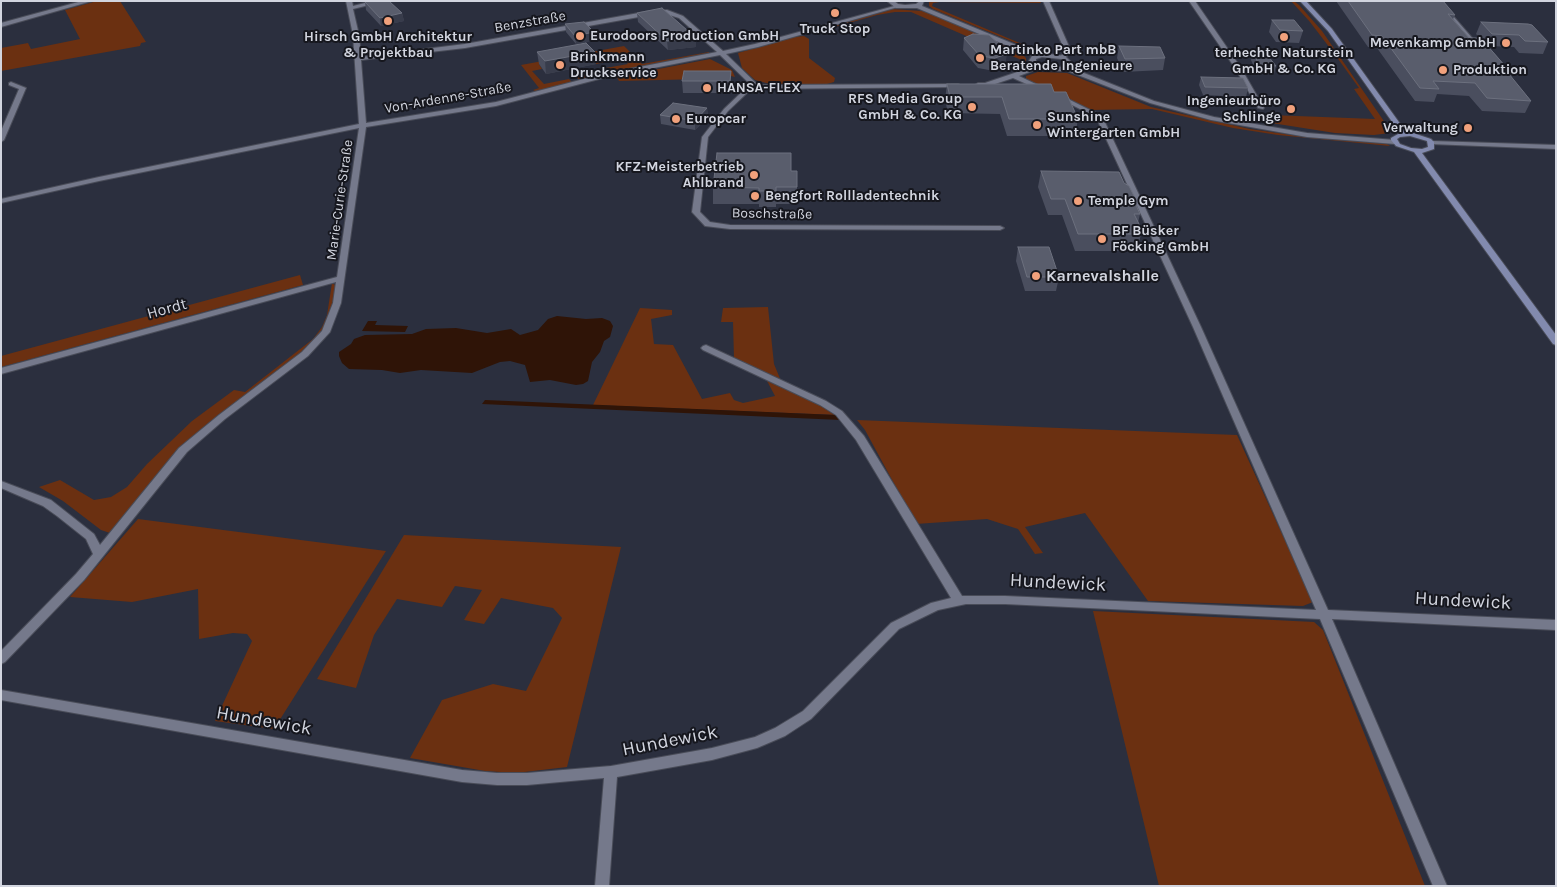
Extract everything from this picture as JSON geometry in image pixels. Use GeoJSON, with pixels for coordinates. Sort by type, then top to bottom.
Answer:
{"type":"FeatureCollection","features":[{"type":"Feature","properties":{"kind":"main road"},"geometry":{"type":"LineString","coordinates":[[1304,1],[1330,30],[1352,59],[1404,134]]}},
{"type":"Feature","properties":{"kind":"main road"},"geometry":{"type":"LineString","coordinates":[[1404,134],[1424,137],[1433,146],[1429,150],[1417,151],[1404,148],[1395,142],[1394,136],[1404,134]]}},
{"type":"Feature","properties":{"kind":"main road"},"geometry":{"type":"LineString","coordinates":[[1417,151],[1556,342]]}},
{"type":"Feature","properties":{"kind":"street"},"geometry":{"type":"LineString","coordinates":[[1,25],[89,1]]}},
{"type":"Feature","properties":{"kind":"street"},"geometry":{"type":"LineString","coordinates":[[363,126],[356,35],[350,4],[382,1]]}},
{"type":"Feature","properties":{"kind":"street"},"geometry":{"type":"LineString","coordinates":[[1046,1],[1068,51],[1063,57]]}},
{"type":"Feature","properties":{"kind":"street"},"geometry":{"type":"LineString","coordinates":[[1192,1],[1238,68],[1261,108]]}},
{"type":"Feature","properties":{"kind":"street"},"geometry":{"type":"LineString","coordinates":[[1437,1],[1482,53]]}},
{"type":"Feature","properties":{"kind":"street","name":"Von-Ardenne-Straße"},"geometry":{"type":"LineString","coordinates":[[1,201],[99,179],[363,126],[496,104],[603,76],[756,46],[893,3],[905,7],[920,4]]}},
{"type":"Feature","properties":{"kind":"street"},"geometry":{"type":"LineString","coordinates":[[920,4],[1037,56],[1049,54],[1063,57],[1070,63],[1066,68]]}},
{"type":"Feature","properties":{"kind":"street","name":"Benzstraße"},"geometry":{"type":"LineString","coordinates":[[358,59],[465,46],[664,12],[681,17],[722,53]]}},
{"type":"Feature","properties":{"kind":"street"},"geometry":{"type":"LineString","coordinates":[[722,53],[756,88],[986,85],[1038,67]]}},
{"type":"Feature","properties":{"kind":"street"},"geometry":{"type":"LineString","coordinates":[[1037,56],[1032,61],[1038,67],[1049,70],[1066,68],[1152,102],[1213,118],[1307,135],[1395,142]]}},
{"type":"Feature","properties":{"kind":"street"},"geometry":{"type":"LineString","coordinates":[[1014,76],[1047,91]]}},
{"type":"Feature","properties":{"kind":"street"},"geometry":{"type":"LineString","coordinates":[[1,140],[23,88],[11,84]]}},
{"type":"Feature","properties":{"kind":"street","name":"Boschstraße"},"geometry":{"type":"LineString","coordinates":[[756,88],[746,91],[726,110],[705,137],[696,212],[708,224],[730,227],[1000,228]]}},
{"type":"Feature","properties":{"kind":"street"},"geometry":{"type":"LineString","coordinates":[[1056,95],[1099,116],[1196,327],[1324,615],[1440,886]]}},
{"type":"Feature","properties":{"kind":"street"},"geometry":{"type":"LineString","coordinates":[[1,119],[10,118]]}},
{"type":"Feature","properties":{"kind":"street","name":"Marie-Curie-Straße"},"geometry":{"type":"LineString","coordinates":[[341,278],[363,126]]}},
{"type":"Feature","properties":{"kind":"street"},"geometry":{"type":"LineString","coordinates":[[1432,143],[1556,147]]}},
{"type":"Feature","properties":{"kind":"street"},"geometry":{"type":"LineString","coordinates":[[1,659],[80,577],[183,450],[215,422],[314,346],[330,324],[337,303],[341,278]]}},
{"type":"Feature","properties":{"kind":"street","name":"Hordt"},"geometry":{"type":"LineString","coordinates":[[1,371],[341,278]]}},
{"type":"Feature","properties":{"kind":"street"},"geometry":{"type":"LineString","coordinates":[[706,348],[818,401],[839,413],[860,438],[959,601]]}},
{"type":"Feature","properties":{"kind":"street"},"geometry":{"type":"LineString","coordinates":[[1,484],[47,504],[62,513],[90,537],[99,554]]}},
{"type":"Feature","properties":{"kind":"street","name":"Hundewick"},"geometry":{"type":"LineString","coordinates":[[1,695],[462,776],[497,780],[526,779],[611,772],[732,750],[780,732],[807,715],[895,626],[926,609],[959,601],[1004,600],[1556,626]]}},
{"type":"Feature","properties":{"kind":"street","name":"Hundewick"},"geometry":{"type":"LineString","coordinates":[[602,886],[611,772]]}},
{"type":"Feature","properties":{"kind":"shaded area"},"geometry":{"type":"Polygon","coordinates":[[[97,1],[120,1],[146,42],[141,43],[140,46],[1,71],[1,48],[28,43],[31,49],[80,39],[65,10],[97,1]]]}},
{"type":"Feature","properties":{"kind":"shaded area"},"geometry":{"type":"Polygon","coordinates":[[[929,1],[1040,1],[1041,3],[940,2],[933,3],[932,6],[1041,52],[933,9],[929,6],[929,1]]]}},
{"type":"Feature","properties":{"kind":"shaded area"},"geometry":{"type":"Polygon","coordinates":[[[1291,1],[1299,5],[1322,31],[1390,130],[1390,133],[1374,135],[1335,133],[1246,119],[1244,114],[1375,119],[1354,89],[1359,88],[1310,22],[1291,1]]]}},
{"type":"Feature","properties":{"kind":"shaded area"},"geometry":{"type":"Polygon","coordinates":[[[891,9],[922,11],[931,14],[1026,54],[1023,55],[1026,58],[1026,62],[911,12],[877,15],[814,33],[814,31],[891,9]]]}},
{"type":"Feature","properties":{"kind":"shaded area"},"geometry":{"type":"Polygon","coordinates":[[[804,36],[809,39],[809,58],[835,78],[834,82],[827,84],[770,84],[755,80],[742,68],[738,53],[793,37],[804,36]]]}},
{"type":"Feature","properties":{"kind":"shaded area"},"geometry":{"type":"Polygon","coordinates":[[[624,46],[642,64],[709,52],[709,54],[581,80],[577,78],[589,71],[628,64],[623,59],[596,64],[587,55],[539,64],[542,69],[532,71],[544,84],[569,79],[572,82],[537,92],[533,90],[539,88],[521,65],[624,46]]]}},
{"type":"Feature","properties":{"kind":"shaded area"},"geometry":{"type":"Polygon","coordinates":[[[710,59],[732,70],[735,77],[727,75],[704,79],[619,81],[617,77],[710,59]]]}},
{"type":"Feature","properties":{"kind":"shaded area"},"geometry":{"type":"Polygon","coordinates":[[[1038,72],[1067,73],[1151,107],[1250,129],[1387,144],[1390,146],[1278,135],[1233,128],[1152,109],[1090,110],[1026,80],[1026,76],[1038,72]]]}},
{"type":"Feature","properties":{"kind":"shaded area"},"geometry":{"type":"Polygon","coordinates":[[[300,275],[303,285],[1,367],[1,356],[300,275]]]}},
{"type":"Feature","properties":{"kind":"shaded area"},"geometry":{"type":"Polygon","coordinates":[[[332,283],[335,285],[336,290],[327,327],[314,343],[199,432],[113,534],[101,530],[63,501],[39,487],[60,480],[94,500],[111,497],[127,487],[147,464],[192,421],[234,390],[245,392],[313,339],[322,327],[327,315],[332,283]]]}},
{"type":"Feature","properties":{"kind":"shaded area"},"geometry":{"type":"Polygon","coordinates":[[[768,307],[774,364],[781,381],[734,358],[733,322],[721,322],[723,308],[768,307]]]}},
{"type":"Feature","properties":{"kind":"shaded area"},"geometry":{"type":"Polygon","coordinates":[[[640,308],[672,310],[672,315],[651,319],[654,344],[673,345],[702,399],[730,393],[734,400],[743,403],[775,396],[766,379],[826,407],[837,415],[593,405],[640,308]]]}},
{"type":"Feature","properties":{"kind":"shaded area"},"geometry":{"type":"Polygon","coordinates":[[[557,316],[586,319],[602,318],[610,321],[613,326],[610,337],[604,341],[600,352],[592,362],[588,381],[583,384],[576,385],[550,380],[530,382],[525,365],[510,361],[500,362],[472,373],[421,370],[400,373],[382,370],[349,369],[342,363],[339,356],[339,352],[351,344],[354,339],[365,335],[412,334],[426,329],[456,328],[487,333],[511,329],[520,335],[538,330],[548,319],[557,316]]]}},
{"type":"Feature","properties":{"kind":"shaded area"},"geometry":{"type":"Polygon","coordinates":[[[368,321],[377,321],[375,325],[408,326],[405,332],[362,331],[368,321]]]}},
{"type":"Feature","properties":{"kind":"shaded area"},"geometry":{"type":"Polygon","coordinates":[[[485,400],[837,415],[841,420],[482,404],[485,400]]]}},
{"type":"Feature","properties":{"kind":"shaded area"},"geometry":{"type":"Polygon","coordinates":[[[857,420],[1237,435],[1313,602],[1303,606],[1148,601],[1085,513],[1025,527],[1043,553],[1035,554],[1018,529],[987,519],[916,524],[865,430],[857,420]]]}},
{"type":"Feature","properties":{"kind":"shaded area"},"geometry":{"type":"Polygon","coordinates":[[[138,519],[386,551],[274,729],[215,721],[252,641],[247,634],[233,633],[199,639],[198,589],[132,602],[70,597],[138,519]]]}},
{"type":"Feature","properties":{"kind":"shaded area"},"geometry":{"type":"Polygon","coordinates":[[[404,535],[621,547],[567,767],[516,773],[485,771],[410,758],[442,700],[493,684],[526,691],[562,618],[553,608],[501,598],[484,624],[464,620],[482,590],[455,586],[442,607],[397,599],[374,635],[356,688],[317,679],[404,535]]]}},
{"type":"Feature","properties":{"kind":"shaded area"},"geometry":{"type":"Polygon","coordinates":[[[1093,611],[1314,622],[1323,630],[1425,886],[1159,886],[1093,611]]]}},
{"type":"Feature","properties":{"kind":"building"},"geometry":{"type":"Polygon","coordinates":[[[389,1],[402,13],[380,18],[365,2],[389,1]]]}},
{"type":"Feature","properties":{"kind":"building","name":"Produktion"},"geometry":{"type":"Polygon","coordinates":[[[1348,1],[1443,1],[1455,15],[1448,14],[1469,38],[1479,38],[1486,44],[1512,74],[1509,74],[1531,101],[1487,98],[1475,83],[1433,81],[1439,89],[1420,88],[1382,36],[1372,35],[1348,1]]]}},
{"type":"Feature","properties":{"kind":"building"},"geometry":{"type":"Polygon","coordinates":[[[662,8],[696,38],[667,41],[637,13],[662,8]]]}},
{"type":"Feature","properties":{"kind":"building"},"geometry":{"type":"Polygon","coordinates":[[[1272,20],[1294,20],[1303,31],[1280,30],[1272,20]]]}},
{"type":"Feature","properties":{"kind":"building"},"geometry":{"type":"Polygon","coordinates":[[[584,22],[594,32],[575,36],[565,24],[584,22]]]}},
{"type":"Feature","properties":{"kind":"building"},"geometry":{"type":"Polygon","coordinates":[[[1481,22],[1532,25],[1548,42],[1525,41],[1519,35],[1492,34],[1481,22]]]}},
{"type":"Feature","properties":{"kind":"building"},"geometry":{"type":"Polygon","coordinates":[[[973,34],[989,35],[1007,54],[995,58],[980,56],[964,38],[973,34]]]}},
{"type":"Feature","properties":{"kind":"building"},"geometry":{"type":"Polygon","coordinates":[[[586,43],[595,52],[545,61],[537,52],[586,43]]]}},
{"type":"Feature","properties":{"kind":"building"},"geometry":{"type":"Polygon","coordinates":[[[1119,46],[1160,47],[1165,58],[1125,59],[1119,46]]]}},
{"type":"Feature","properties":{"kind":"building"},"geometry":{"type":"Polygon","coordinates":[[[1253,52],[1268,56],[1276,66],[1259,65],[1253,52]]]}},
{"type":"Feature","properties":{"kind":"building"},"geometry":{"type":"Polygon","coordinates":[[[684,71],[731,71],[730,81],[682,81],[684,71]]]}},
{"type":"Feature","properties":{"kind":"building"},"geometry":{"type":"Polygon","coordinates":[[[1201,77],[1243,78],[1248,88],[1205,87],[1201,77]]]}},
{"type":"Feature","properties":{"kind":"building"},"geometry":{"type":"Polygon","coordinates":[[[947,84],[1051,84],[1054,92],[1066,92],[1078,119],[1009,119],[1002,97],[950,97],[947,84]]]}},
{"type":"Feature","properties":{"kind":"building"},"geometry":{"type":"Polygon","coordinates":[[[673,103],[707,108],[695,121],[660,115],[673,103]]]}},
{"type":"Feature","properties":{"kind":"building"},"geometry":{"type":"Polygon","coordinates":[[[717,153],[791,153],[791,171],[797,171],[797,187],[776,187],[776,191],[759,191],[759,188],[713,187],[717,153]]]}},
{"type":"Feature","properties":{"kind":"building"},"geometry":{"type":"Polygon","coordinates":[[[1041,171],[1119,172],[1124,183],[1129,186],[1135,198],[1133,198],[1140,214],[1134,214],[1142,230],[1133,230],[1135,234],[1078,234],[1065,199],[1051,199],[1041,171]]]}},
{"type":"Feature","properties":{"kind":"building"},"geometry":{"type":"Polygon","coordinates":[[[1018,247],[1049,247],[1059,277],[1027,277],[1018,247]]]}},
{"type":"Feature","properties":{"kind":"place","name":"Truck Stop"},"geometry":{"type":"Point","coordinates":[835,13]}},
{"type":"Feature","properties":{"kind":"place","name":"Hirsch GmbH Architektur & Projektbau"},"geometry":{"type":"Point","coordinates":[388,21]}},
{"type":"Feature","properties":{"kind":"place","name":"Eurodoors Production GmbH"},"geometry":{"type":"Point","coordinates":[580,36]}},
{"type":"Feature","properties":{"kind":"place","name":"terhechte Naturstein GmbH & Co. KG"},"geometry":{"type":"Point","coordinates":[1284,37]}},
{"type":"Feature","properties":{"kind":"place","name":"Mevenkamp GmbH"},"geometry":{"type":"Point","coordinates":[1506,43]}},
{"type":"Feature","properties":{"kind":"place","name":"Martinko Part mbB Beratende Ingenieure"},"geometry":{"type":"Point","coordinates":[980,58]}},
{"type":"Feature","properties":{"kind":"place","name":"Brinkmann Druckservice"},"geometry":{"type":"Point","coordinates":[560,65]}},
{"type":"Feature","properties":{"kind":"place","name":"Produktion"},"geometry":{"type":"Point","coordinates":[1443,70]}},
{"type":"Feature","properties":{"kind":"place","name":"HANSA-FLEX"},"geometry":{"type":"Point","coordinates":[707,88]}},
{"type":"Feature","properties":{"kind":"place","name":"RFS Media Group GmbH & Co. KG"},"geometry":{"type":"Point","coordinates":[972,107]}},
{"type":"Feature","properties":{"kind":"place","name":"Ingenieurbüro Schlinge"},"geometry":{"type":"Point","coordinates":[1291,109]}},
{"type":"Feature","properties":{"kind":"place","name":"Europcar"},"geometry":{"type":"Point","coordinates":[676,119]}},
{"type":"Feature","properties":{"kind":"place","name":"Sunshine Wintergarten GmbH"},"geometry":{"type":"Point","coordinates":[1037,125]}},
{"type":"Feature","properties":{"kind":"place","name":"Verwaltung"},"geometry":{"type":"Point","coordinates":[1468,128]}},
{"type":"Feature","properties":{"kind":"place","name":"KFZ-Meisterbetrieb Ahlbrand"},"geometry":{"type":"Point","coordinates":[754,175]}},
{"type":"Feature","properties":{"kind":"place","name":"Bengfort Rollladentechnik"},"geometry":{"type":"Point","coordinates":[755,196]}},
{"type":"Feature","properties":{"kind":"place","name":"Temple Gym"},"geometry":{"type":"Point","coordinates":[1078,201]}},
{"type":"Feature","properties":{"kind":"place","name":"BF Büsker Föcking GmbH"},"geometry":{"type":"Point","coordinates":[1102,239]}},
{"type":"Feature","properties":{"kind":"place","name":"Karnevalshalle"},"geometry":{"type":"Point","coordinates":[1036,276]}}]}
